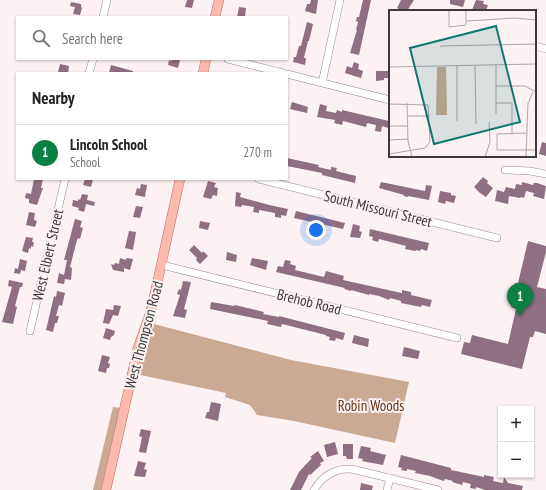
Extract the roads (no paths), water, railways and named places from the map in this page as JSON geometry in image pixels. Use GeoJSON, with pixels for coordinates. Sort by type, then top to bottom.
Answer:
{"type":"FeatureCollection","features":[{"type":"Feature","properties":{"kind":"main road"},"geometry":{"type":"LineString","coordinates":[[215,16],[219,0]]}},
{"type":"Feature","properties":{"kind":"main road"},"geometry":{"type":"LineString","coordinates":[[203,72],[206,60]]}},
{"type":"Feature","properties":{"kind":"main road","name":"West Thompson Road"},"geometry":{"type":"LineString","coordinates":[[106,490],[138,348],[151,311],[162,266],[180,180]]}},
{"type":"Feature","properties":{"kind":"street"},"geometry":{"type":"LineString","coordinates":[[103,16],[107,0]]}},
{"type":"Feature","properties":{"kind":"street"},"geometry":{"type":"LineString","coordinates":[[322,83],[340,0]]}},
{"type":"Feature","properties":{"kind":"street"},"geometry":{"type":"LineString","coordinates":[[536,46],[546,48]]}},
{"type":"Feature","properties":{"kind":"street"},"geometry":{"type":"LineString","coordinates":[[89,72],[92,60]]}},
{"type":"Feature","properties":{"kind":"street"},"geometry":{"type":"LineString","coordinates":[[232,60],[279,72]]}},
{"type":"Feature","properties":{"kind":"street"},"geometry":{"type":"LineString","coordinates":[[288,74],[389,100]]}},
{"type":"Feature","properties":{"kind":"street"},"geometry":{"type":"LineString","coordinates":[[505,170],[530,171],[546,174]]}},
{"type":"Feature","properties":{"kind":"street","name":"West Elbert Street"},"geometry":{"type":"LineString","coordinates":[[30,331],[65,180]]}},
{"type":"Feature","properties":{"kind":"street","name":"South Missouri Street"},"geometry":{"type":"LineString","coordinates":[[263,180],[497,238]]}},
{"type":"Feature","properties":{"kind":"street","name":"Brehob Road"},"geometry":{"type":"LineString","coordinates":[[162,266],[456,338]]}},
{"type":"Feature","properties":{"kind":"street"},"geometry":{"type":"LineString","coordinates":[[314,490],[324,477],[334,471],[345,469],[356,470],[438,490]]}},
{"type":"Feature","properties":{"kind":"street"},"geometry":{"type":"LineString","coordinates":[[387,490],[390,478]]}},
{"type":"Feature","properties":{"kind":"place","name":"Lincoln School"},"geometry":{"type":"Point","coordinates":[520,316]}},
{"type":"Feature","properties":{"kind":"park label","name":"Robin Woods"},"geometry":{"type":"Point","coordinates":[371,406]}}]}
